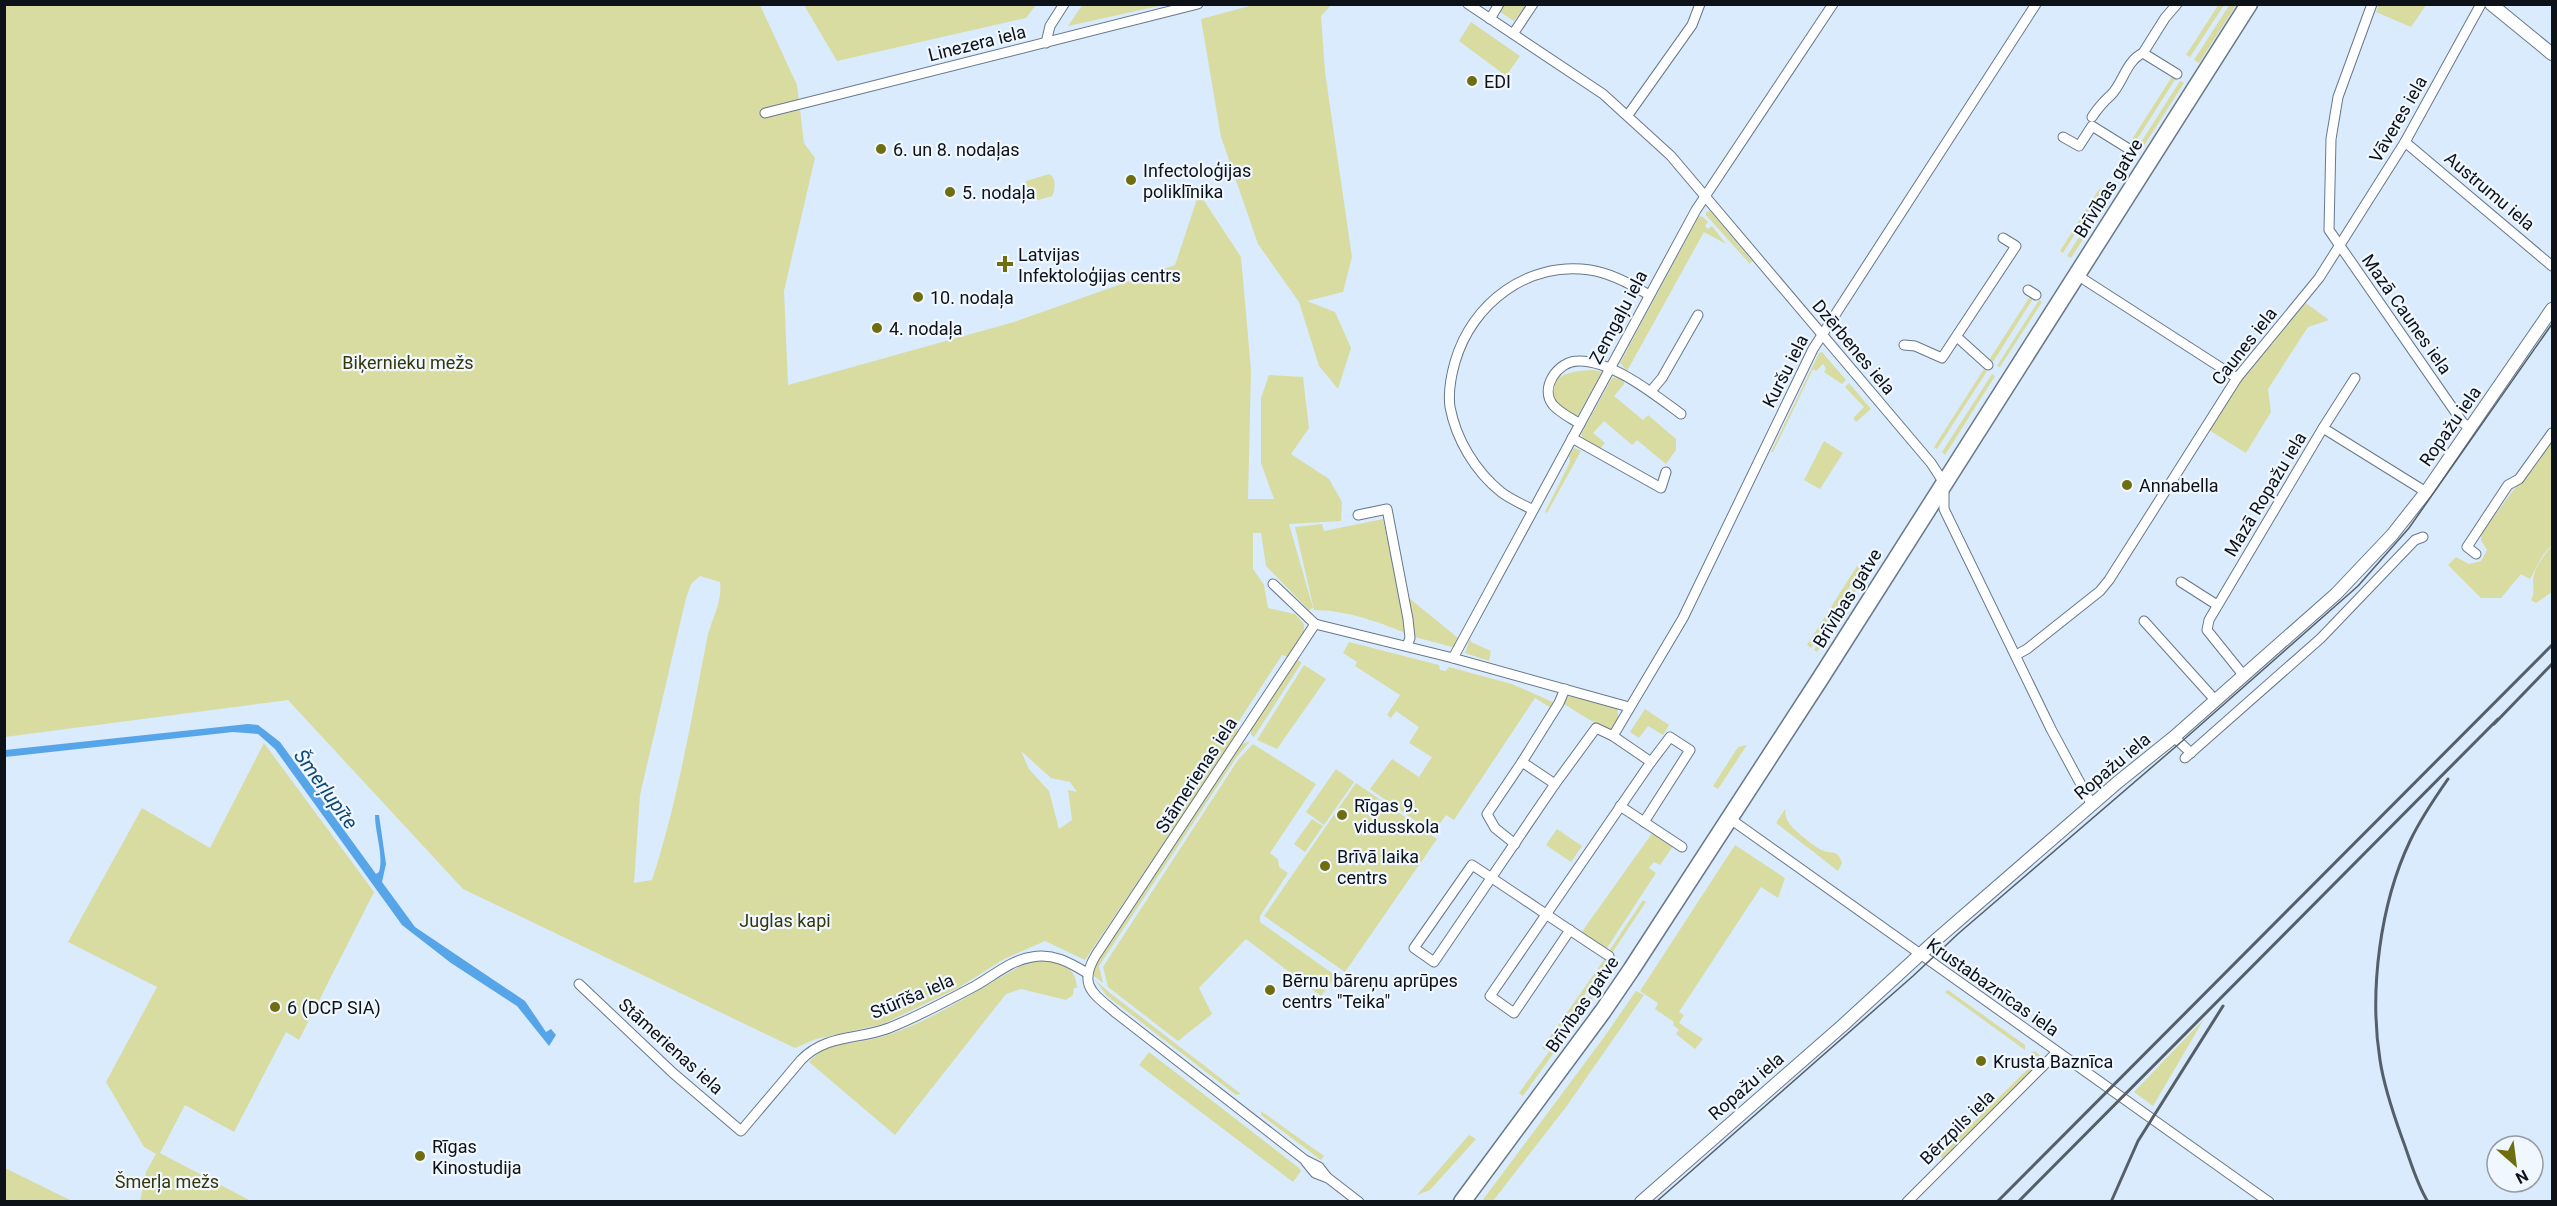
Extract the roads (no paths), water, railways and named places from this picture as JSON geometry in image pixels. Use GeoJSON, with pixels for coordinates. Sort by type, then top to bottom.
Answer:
{"type":"FeatureCollection","features":[{"type":"Feature","properties":{"kind":"highway","name":"Brīvības gatve"},"geometry":{"type":"LineString","coordinates":[[1462,1202],[1603,1011],[1944,483],[2249,4]]}},
{"type":"Feature","properties":{"kind":"street"},"geometry":{"type":"LineString","coordinates":[[1046,42],[1050,26],[1064,4]]}},
{"type":"Feature","properties":{"kind":"street","name":"Linezera iela"},"geometry":{"type":"LineString","coordinates":[[765,113],[1198,4]]}},
{"type":"Feature","properties":{"kind":"street","name":"Dzērbenes iela"},"geometry":{"type":"LineString","coordinates":[[1468,4],[1596,89],[1628,115],[1671,156],[1931,463],[1944,483]]}},
{"type":"Feature","properties":{"kind":"street"},"geometry":{"type":"LineString","coordinates":[[1490,19],[1499,4]]}},
{"type":"Feature","properties":{"kind":"street"},"geometry":{"type":"LineString","coordinates":[[1513,34],[1533,4]]}},
{"type":"Feature","properties":{"kind":"street"},"geometry":{"type":"LineString","coordinates":[[1628,115],[1692,25],[1700,4]]}},
{"type":"Feature","properties":{"kind":"street","name":"Zemgaļu iela"},"geometry":{"type":"LineString","coordinates":[[1453,658],[1609,368],[1705,197],[1833,4]]}},
{"type":"Feature","properties":{"kind":"street","name":"Kuršu iela"},"geometry":{"type":"LineString","coordinates":[[1613,736],[1683,618],[1822,335],[2036,4]]}},
{"type":"Feature","properties":{"kind":"street"},"geometry":{"type":"LineString","coordinates":[[2092,117],[2103,100],[2111,95],[2136,57],[2143,53],[2165,18],[2177,4]]}},
{"type":"Feature","properties":{"kind":"street"},"geometry":{"type":"LineString","coordinates":[[2339,247],[2329,230],[2331,139],[2338,97],[2372,4]]}},
{"type":"Feature","properties":{"kind":"street","name":"Vāveres iela"},"geometry":{"type":"LineString","coordinates":[[2339,247],[2405,142],[2481,4]]}},
{"type":"Feature","properties":{"kind":"street"},"geometry":{"type":"LineString","coordinates":[[2491,4],[2553,54]]}},
{"type":"Feature","properties":{"kind":"street"},"geometry":{"type":"LineString","coordinates":[[2143,53],[2177,74]]}},
{"type":"Feature","properties":{"kind":"street"},"geometry":{"type":"LineString","coordinates":[[2063,137],[2079,146],[2092,126],[2129,149]]}},
{"type":"Feature","properties":{"kind":"street","name":"Austrumu iela"},"geometry":{"type":"LineString","coordinates":[[2405,142],[2553,266]]}},
{"type":"Feature","properties":{"kind":"street"},"geometry":{"type":"LineString","coordinates":[[1904,345],[1915,346],[1942,358],[2016,246],[2002,238]]}},
{"type":"Feature","properties":{"kind":"street","name":"Caunes iela"},"geometry":{"type":"LineString","coordinates":[[2016,655],[2027,649],[2100,591],[2109,580],[2237,378],[2319,278],[2339,247]]}},
{"type":"Feature","properties":{"kind":"street","name":"Mazā Caunes iela"},"geometry":{"type":"LineString","coordinates":[[2339,247],[2463,423],[2470,428]]}},
{"type":"Feature","properties":{"kind":"street"},"geometry":{"type":"LineString","coordinates":[[1533,510],[1500,491],[1479,471],[1457,432],[1450,405],[1451,377],[1458,352],[1470,328],[1484,308],[1498,295],[1519,281],[1538,274],[1569,269],[1591,270],[1616,277],[1649,295]]}},
{"type":"Feature","properties":{"kind":"street"},"geometry":{"type":"LineString","coordinates":[[2077,275],[2237,378]]}},
{"type":"Feature","properties":{"kind":"street","name":"Ropažu iela"},"geometry":{"type":"LineString","coordinates":[[1641,1202],[2092,805],[2216,701],[2356,574],[2392,535],[2426,492],[2553,309]]}},
{"type":"Feature","properties":{"kind":"street"},"geometry":{"type":"LineString","coordinates":[[1651,392],[1662,378],[1698,315]]}},
{"type":"Feature","properties":{"kind":"street"},"geometry":{"type":"LineString","coordinates":[[1957,337],[1988,365]]}},
{"type":"Feature","properties":{"kind":"street"},"geometry":{"type":"LineString","coordinates":[[1580,424],[1552,403],[1549,393],[1549,384],[1555,373],[1564,364],[1577,361],[1609,368],[1651,392],[1680,414]]}},
{"type":"Feature","properties":{"kind":"street"},"geometry":{"type":"LineString","coordinates":[[2323,428],[2355,378]]}},
{"type":"Feature","properties":{"kind":"street","name":"Mazā Ropažu iela"},"geometry":{"type":"LineString","coordinates":[[2244,676],[2207,630],[2209,620],[2323,428],[2426,492]]}},
{"type":"Feature","properties":{"kind":"street"},"geometry":{"type":"LineString","coordinates":[[2476,554],[2467,547],[2508,484],[2519,479],[2553,433]]}},
{"type":"Feature","properties":{"kind":"street"},"geometry":{"type":"LineString","coordinates":[[1572,438],[1661,488],[1666,472]]}},
{"type":"Feature","properties":{"kind":"street"},"geometry":{"type":"LineString","coordinates":[[1944,483],[1944,509],[2051,729],[2092,805]]}},
{"type":"Feature","properties":{"kind":"street"},"geometry":{"type":"LineString","coordinates":[[1358,515],[1387,509],[1408,619],[1410,638],[1407,646]]}},
{"type":"Feature","properties":{"kind":"street"},"geometry":{"type":"LineString","coordinates":[[2174,737],[2188,756],[2321,638],[2415,540],[2423,537]]}},
{"type":"Feature","properties":{"kind":"street"},"geometry":{"type":"LineString","coordinates":[[2181,582],[2217,605]]}},
{"type":"Feature","properties":{"kind":"street"},"geometry":{"type":"LineString","coordinates":[[1274,584],[1315,624],[1453,658],[1629,707]]}},
{"type":"Feature","properties":{"kind":"street"},"geometry":{"type":"LineString","coordinates":[[2144,621],[2216,701]]}},
{"type":"Feature","properties":{"kind":"street","name":"Stāmerienas iela"},"geometry":{"type":"LineString","coordinates":[[1087,973],[1315,624]]}},
{"type":"Feature","properties":{"kind":"street"},"geometry":{"type":"LineString","coordinates":[[1515,844],[1495,828],[1487,814],[1559,703],[1565,689]]}},
{"type":"Feature","properties":{"kind":"street"},"geometry":{"type":"LineString","coordinates":[[1609,956],[1548,915],[1492,878],[1472,865],[1414,948],[1434,962],[1492,878],[1555,784],[1596,728],[1613,736],[1651,762]]}},
{"type":"Feature","properties":{"kind":"street"},"geometry":{"type":"LineString","coordinates":[[1570,930],[1514,1013],[1490,996],[1670,737],[1690,750],[1644,822]]}},
{"type":"Feature","properties":{"kind":"street"},"geometry":{"type":"LineString","coordinates":[[1522,762],[1555,784]]}},
{"type":"Feature","properties":{"kind":"street"},"geometry":{"type":"LineString","coordinates":[[1620,806],[1682,847]]}},
{"type":"Feature","properties":{"kind":"street","name":"Krustabaznīcas iela"},"geometry":{"type":"LineString","coordinates":[[1729,818],[2269,1202]]}},
{"type":"Feature","properties":{"kind":"street","name":"Stūrīša iela"},"geometry":{"type":"LineString","coordinates":[[741,1131],[810,1050],[826,1042],[886,1029],[930,1010],[1005,967],[1029,957],[1055,957],[1087,973]]}},
{"type":"Feature","properties":{"kind":"street"},"geometry":{"type":"LineString","coordinates":[[1087,973],[1088,985],[1094,994],[1116,1013],[1305,1160],[1315,1173],[1326,1176],[1359,1202]]}},
{"type":"Feature","properties":{"kind":"street","name":"Stāmerienas iela"},"geometry":{"type":"LineString","coordinates":[[579,984],[673,1073],[741,1131]]}},
{"type":"Feature","properties":{"kind":"street","name":"Bērzpils iela"},"geometry":{"type":"LineString","coordinates":[[1907,1202],[2057,1052]]}},
{"type":"Feature","properties":{"kind":"water"},"geometry":{"type":"Polygon","coordinates":[[[248,724],[258,725],[280,742],[376,874],[379,872],[380,859],[375,815],[379,815],[386,864],[382,882],[415,927],[525,1001],[546,1032],[551,1029],[556,1035],[549,1046],[517,1006],[451,963],[402,925],[275,749],[258,734],[233,732],[5,757],[5,750],[248,724]]]}},
{"type":"Feature","properties":{"kind":"tram line"},"geometry":{"type":"LineString","coordinates":[[1656,1202],[1959,933],[2358,586],[2409,528],[2552,324]]}},
{"type":"Feature","properties":{"kind":"railway"},"geometry":{"type":"LineString","coordinates":[[1997,1202],[2552,645]]}},
{"type":"Feature","properties":{"kind":"railway"},"geometry":{"type":"LineString","coordinates":[[2494,724],[2552,664]]}},
{"type":"Feature","properties":{"kind":"railway"},"geometry":{"type":"LineString","coordinates":[[2018,1202],[2498,719]]}},
{"type":"Feature","properties":{"kind":"railway"},"geometry":{"type":"LineString","coordinates":[[2428,1202],[2414,1171],[2384,1080],[2377,1033],[2377,977],[2384,920],[2400,866],[2418,825],[2448,779]]}},
{"type":"Feature","properties":{"kind":"railway"},"geometry":{"type":"LineString","coordinates":[[2111,1202],[2138,1141],[2223,1006]]}},
{"type":"Feature","properties":{"kind":"place","name":"EDI"},"geometry":{"type":"Point","coordinates":[1472,81]}},
{"type":"Feature","properties":{"kind":"place","name":"6. un 8. nodaļas"},"geometry":{"type":"Point","coordinates":[881,149]}},
{"type":"Feature","properties":{"kind":"place","name":"Infectoloģijas poliklīnika"},"geometry":{"type":"Point","coordinates":[1131,180]}},
{"type":"Feature","properties":{"kind":"place","name":"5. nodaļa"},"geometry":{"type":"Point","coordinates":[950,192]}},
{"type":"Feature","properties":{"kind":"place","name":"Latvijas Infektoloģijas centrs"},"geometry":{"type":"Point","coordinates":[1005,264]}},
{"type":"Feature","properties":{"kind":"place","name":"10. nodaļa"},"geometry":{"type":"Point","coordinates":[918,297]}},
{"type":"Feature","properties":{"kind":"place","name":"4. nodaļa"},"geometry":{"type":"Point","coordinates":[877,328]}},
{"type":"Feature","properties":{"kind":"place","name":"Annabella"},"geometry":{"type":"Point","coordinates":[2127,485]}},
{"type":"Feature","properties":{"kind":"place","name":"Rīgas 9. vidusskola"},"geometry":{"type":"Point","coordinates":[1342,815]}},
{"type":"Feature","properties":{"kind":"place","name":"Brīvā laika centrs"},"geometry":{"type":"Point","coordinates":[1325,866]}},
{"type":"Feature","properties":{"kind":"place","name":"Bērnu bāreņu aprūpes centrs \"Teika\""},"geometry":{"type":"Point","coordinates":[1270,990]}},
{"type":"Feature","properties":{"kind":"place","name":"6 (DCP SIA)"},"geometry":{"type":"Point","coordinates":[275,1007]}},
{"type":"Feature","properties":{"kind":"place","name":"Krusta Baznīca"},"geometry":{"type":"Point","coordinates":[1981,1061]}},
{"type":"Feature","properties":{"kind":"place","name":"Rīgas Kinostudija"},"geometry":{"type":"Point","coordinates":[420,1156]}},
{"type":"Feature","properties":{"kind":"park label","name":"Biķernieku mežs"},"geometry":{"type":"Point","coordinates":[408,362]}},
{"type":"Feature","properties":{"kind":"park label","name":"Juglas kapi"},"geometry":{"type":"Point","coordinates":[785,920]}},
{"type":"Feature","properties":{"kind":"park label","name":"Šmerļa mežs"},"geometry":{"type":"Point","coordinates":[167,1181]}},
{"type":"Feature","properties":{"kind":"water label","name":"Šmerļupīte"},"geometry":{"type":"Point","coordinates":[326,789]}}]}
